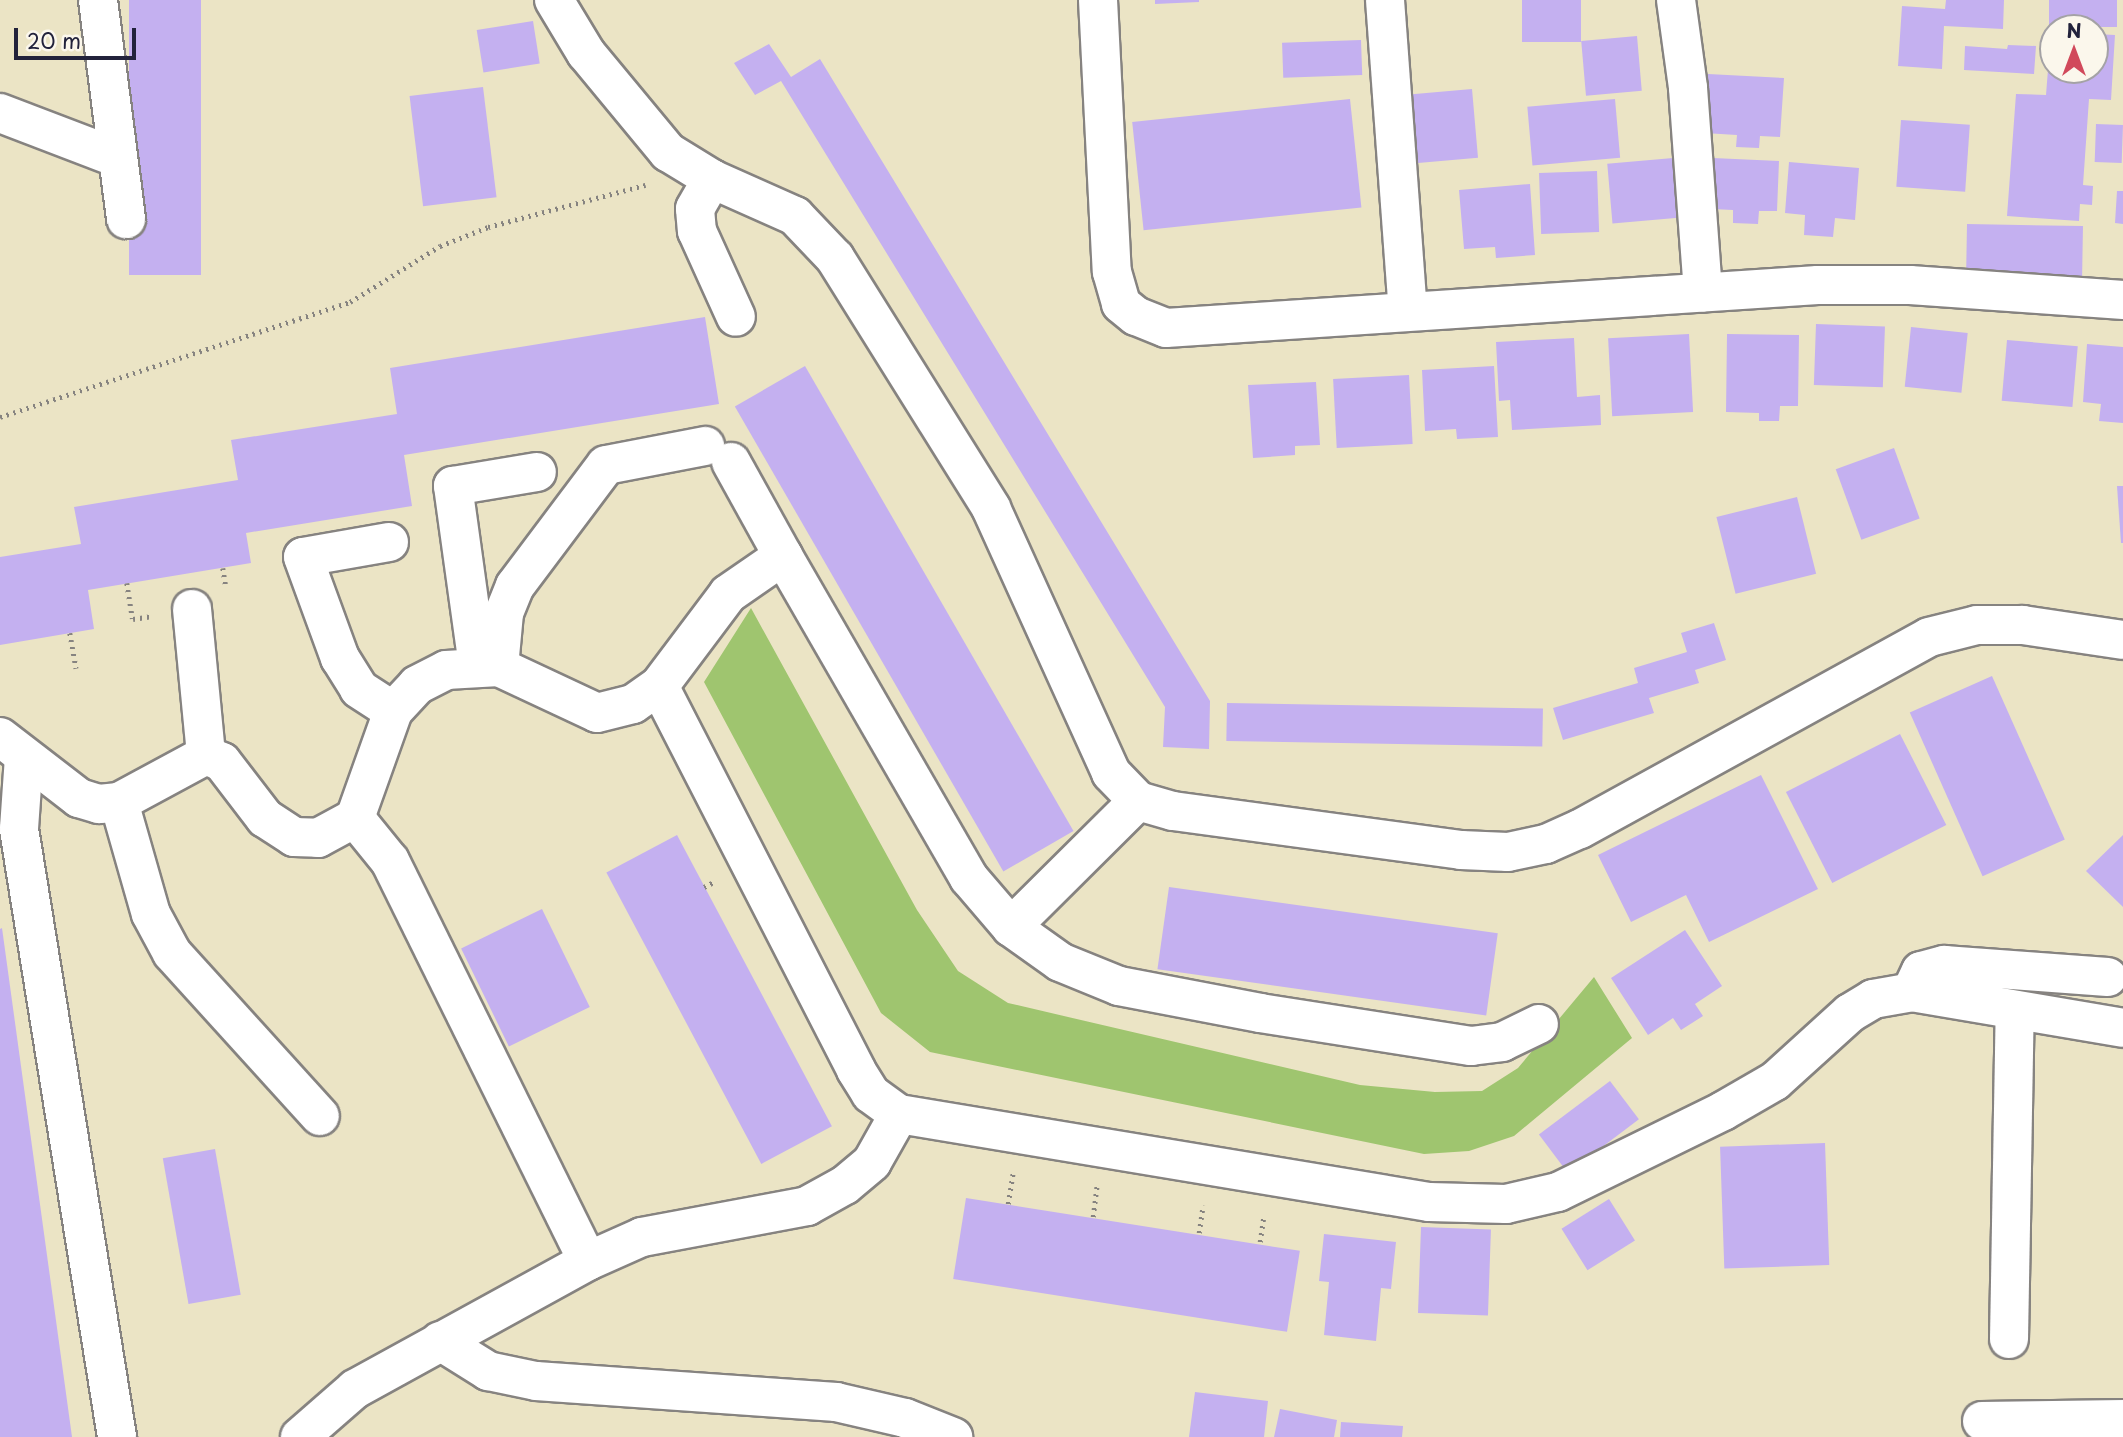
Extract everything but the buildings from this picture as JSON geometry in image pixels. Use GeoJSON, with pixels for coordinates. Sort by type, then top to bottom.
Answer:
{"type":"FeatureCollection","features":[{"type":"Feature","properties":{"kind":"street"},"geometry":{"type":"LineString","coordinates":[[98,0],[126,219]]}},
{"type":"Feature","properties":{"kind":"street"},"geometry":{"type":"LineString","coordinates":[[554,0],[586,53],[636,118],[668,152],[704,175],[795,216],[835,258],[991,508],[1111,773],[1138,801],[1187,813],[1461,850],[1508,852],[1546,844],[1580,829],[1929,637],[1977,625],[2022,625],[2123,640]]}},
{"type":"Feature","properties":{"kind":"street"},"geometry":{"type":"LineString","coordinates":[[1098,0],[1112,272],[1121,304],[1136,316],[1166,328],[1703,292],[1910,285],[2123,300]]}},
{"type":"Feature","properties":{"kind":"street"},"geometry":{"type":"LineString","coordinates":[[1385,0],[1408,311]]}},
{"type":"Feature","properties":{"kind":"street"},"geometry":{"type":"LineString","coordinates":[[1675,0],[1689,88],[1703,292]]}},
{"type":"Feature","properties":{"kind":"street"},"geometry":{"type":"LineString","coordinates":[[0,113],[118,158]]}},
{"type":"Feature","properties":{"kind":"street"},"geometry":{"type":"LineString","coordinates":[[704,175],[695,209],[697,231],[736,317]]}},
{"type":"Feature","properties":{"kind":"street"},"geometry":{"type":"LineString","coordinates":[[489,666],[515,586],[606,466],[718,454],[783,556],[969,878],[1011,927],[1060,962],[1119,986],[1260,1013],[1471,1046],[1502,1042],[1539,1024]]}},
{"type":"Feature","properties":{"kind":"street"},"geometry":{"type":"LineString","coordinates":[[489,666],[453,486],[537,472]]}},
{"type":"Feature","properties":{"kind":"street"},"geometry":{"type":"LineString","coordinates":[[389,542],[303,557],[340,658],[359,689],[393,711]]}},
{"type":"Feature","properties":{"kind":"street"},"geometry":{"type":"LineString","coordinates":[[206,755],[222,762],[265,818],[293,837],[318,838],[355,818],[393,711],[417,685],[446,670],[489,666],[597,713],[633,704],[659,686],[728,594],[783,556]]}},
{"type":"Feature","properties":{"kind":"street"},"geometry":{"type":"LineString","coordinates":[[192,609],[206,755]]}},
{"type":"Feature","properties":{"kind":"street"},"geometry":{"type":"LineString","coordinates":[[659,686],[856,1070],[871,1094],[899,1114],[1429,1202],[1506,1204],[1558,1192],[1646,1152],[1775,1081],[1850,1013],[1873,999],[1911,992],[2123,1028]]}},
{"type":"Feature","properties":{"kind":"street"},"geometry":{"type":"LineString","coordinates":[[12,747],[79,798],[119,802],[206,755]]}},
{"type":"Feature","properties":{"kind":"street"},"geometry":{"type":"LineString","coordinates":[[12,747],[19,829],[117,1437]]}},
{"type":"Feature","properties":{"kind":"street"},"geometry":{"type":"LineString","coordinates":[[1011,927],[1138,801]]}},
{"type":"Feature","properties":{"kind":"street"},"geometry":{"type":"LineString","coordinates":[[119,802],[151,914],[173,953],[320,1116]]}},
{"type":"Feature","properties":{"kind":"street"},"geometry":{"type":"LineString","coordinates":[[355,818],[390,861],[588,1261]]}},
{"type":"Feature","properties":{"kind":"street"},"geometry":{"type":"LineString","coordinates":[[1911,992],[1921,971],[1944,965],[2108,977]]}},
{"type":"Feature","properties":{"kind":"street"},"geometry":{"type":"LineString","coordinates":[[2009,1339],[2015,1010]]}},
{"type":"Feature","properties":{"kind":"street"},"geometry":{"type":"LineString","coordinates":[[300,1437],[355,1389],[588,1261],[642,1237],[807,1206],[845,1185],[872,1162],[899,1114]]}},
{"type":"Feature","properties":{"kind":"street"},"geometry":{"type":"LineString","coordinates":[[440,1341],[488,1371],[536,1381],[836,1402],[905,1418],[953,1437]]}},
{"type":"Feature","properties":{"kind":"street"},"geometry":{"type":"LineString","coordinates":[[1982,1421],[2123,1419]]}},
{"type":"Feature","properties":{"kind":"path"},"geometry":{"type":"LineString","coordinates":[[0,417],[350,302],[440,246],[488,227],[704,175]]}},
{"type":"Feature","properties":{"kind":"path"},"geometry":{"type":"LineString","coordinates":[[70,633],[76,668]]}},
{"type":"Feature","properties":{"kind":"green space"},"geometry":{"type":"Polygon","coordinates":[[[751,608],[917,910],[958,971],[1008,1003],[1360,1085],[1435,1092],[1482,1091],[1518,1068],[1594,977],[1632,1038],[1514,1136],[1469,1151],[1424,1154],[930,1052],[881,1013],[704,682],[751,608]]]}}]}
